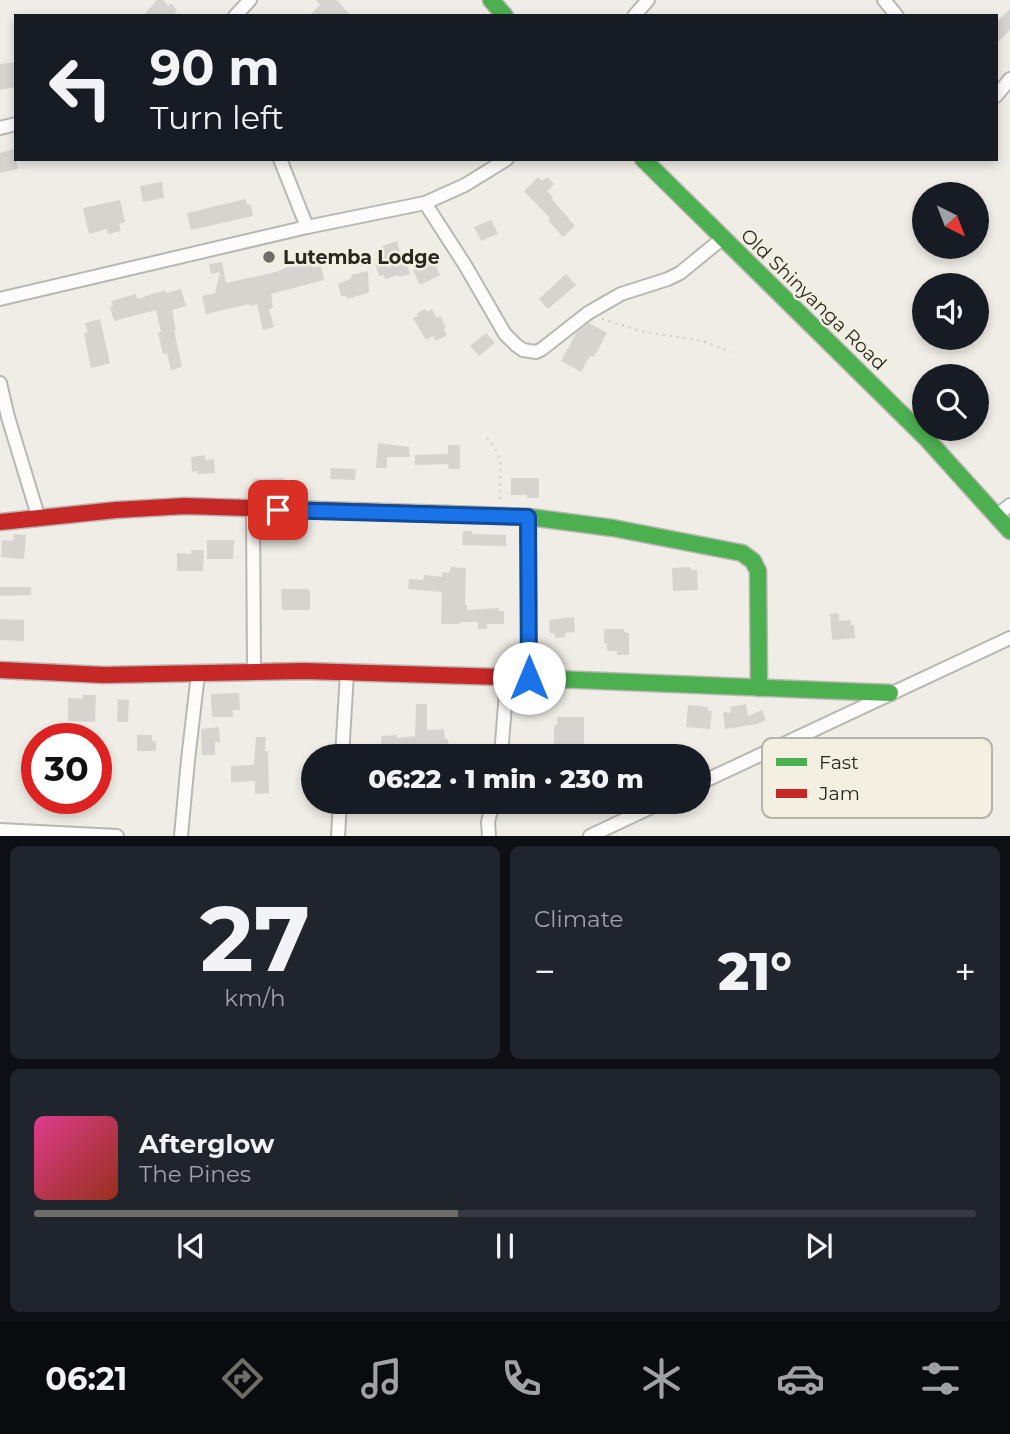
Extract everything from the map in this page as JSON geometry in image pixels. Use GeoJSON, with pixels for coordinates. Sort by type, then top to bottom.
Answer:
{"type":"FeatureCollection","features":[{"type":"Feature","properties":{"kind":"street"},"geometry":{"type":"LineString","coordinates":[[237,14],[250,0]]}},
{"type":"Feature","properties":{"kind":"street"},"geometry":{"type":"LineString","coordinates":[[491,0],[503,14]]}},
{"type":"Feature","properties":{"kind":"street"},"geometry":{"type":"LineString","coordinates":[[636,14],[648,0]]}},
{"type":"Feature","properties":{"kind":"street"},"geometry":{"type":"LineString","coordinates":[[884,0],[895,14]]}},
{"type":"Feature","properties":{"kind":"street"},"geometry":{"type":"LineString","coordinates":[[998,94],[1010,79]]}},
{"type":"Feature","properties":{"kind":"street"},"geometry":{"type":"LineString","coordinates":[[280,161],[307,227]]}},
{"type":"Feature","properties":{"kind":"street"},"geometry":{"type":"LineString","coordinates":[[0,299],[307,227],[425,203],[465,185],[504,161]]}},
{"type":"Feature","properties":{"kind":"street","name":"Old Shinyanga Road"},"geometry":{"type":"LineString","coordinates":[[645,161],[926,438],[1010,531]]}},
{"type":"Feature","properties":{"kind":"street"},"geometry":{"type":"LineString","coordinates":[[425,203],[505,334],[519,348],[533,352],[542,349],[588,313],[621,294],[680,273],[723,239]]}},
{"type":"Feature","properties":{"kind":"street"},"geometry":{"type":"LineString","coordinates":[[0,383],[39,519]]}},
{"type":"Feature","properties":{"kind":"street"},"geometry":{"type":"LineString","coordinates":[[996,516],[1010,505]]}},
{"type":"Feature","properties":{"kind":"street"},"geometry":{"type":"LineString","coordinates":[[0,522],[185,506],[528,517],[613,528],[742,553],[756,565],[758,571],[759,688]]}},
{"type":"Feature","properties":{"kind":"street"},"geometry":{"type":"LineString","coordinates":[[253,509],[254,671]]}},
{"type":"Feature","properties":{"kind":"street"},"geometry":{"type":"LineString","coordinates":[[528,517],[529,678]]}},
{"type":"Feature","properties":{"kind":"street"},"geometry":{"type":"LineString","coordinates":[[795,738],[1010,638]]}},
{"type":"Feature","properties":{"kind":"street"},"geometry":{"type":"LineString","coordinates":[[0,670],[104,674],[254,671],[347,673],[890,693]]}},
{"type":"Feature","properties":{"kind":"street"},"geometry":{"type":"LineString","coordinates":[[343,744],[347,673]]}},
{"type":"Feature","properties":{"kind":"street"},"geometry":{"type":"LineString","coordinates":[[181,835],[198,674]]}},
{"type":"Feature","properties":{"kind":"street"},"geometry":{"type":"LineString","coordinates":[[502,744],[507,678]]}},
{"type":"Feature","properties":{"kind":"street"},"geometry":{"type":"LineString","coordinates":[[711,778],[762,754]]}},
{"type":"Feature","properties":{"kind":"street"},"geometry":{"type":"LineString","coordinates":[[338,835],[339,814]]}},
{"type":"Feature","properties":{"kind":"street"},"geometry":{"type":"LineString","coordinates":[[489,835],[490,814]]}},
{"type":"Feature","properties":{"kind":"street"},"geometry":{"type":"LineString","coordinates":[[590,835],[636,814]]}},
{"type":"Feature","properties":{"kind":"street"},"geometry":{"type":"LineString","coordinates":[[0,830],[117,835]]}},
{"type":"Feature","properties":{"kind":"path"},"geometry":{"type":"LineString","coordinates":[[588,313],[644,332],[697,340],[731,352]]}},
{"type":"Feature","properties":{"kind":"path"},"geometry":{"type":"LineString","coordinates":[[487,438],[496,448],[501,461],[499,498],[509,517]]}},
{"type":"Feature","properties":{"kind":"building"},"geometry":{"type":"Polygon","coordinates":[[[157,0],[163,0],[168,6],[171,3],[177,10],[175,14],[145,14],[157,0]]]}},
{"type":"Feature","properties":{"kind":"building"},"geometry":{"type":"Polygon","coordinates":[[[316,0],[337,0],[349,14],[311,14],[320,5],[316,0]]]}},
{"type":"Feature","properties":{"kind":"building"},"geometry":{"type":"Polygon","coordinates":[[[1010,9],[1010,30],[998,42],[998,20],[1010,9]]]}},
{"type":"Feature","properties":{"kind":"building"},"geometry":{"type":"Polygon","coordinates":[[[14,62],[14,87],[0,90],[0,64],[14,62]]]}},
{"type":"Feature","properties":{"kind":"building"},"geometry":{"type":"Polygon","coordinates":[[[14,149],[14,161],[16,161],[18,169],[0,173],[0,153],[14,149]]]}},
{"type":"Feature","properties":{"kind":"building"},"geometry":{"type":"Polygon","coordinates":[[[538,177],[542,181],[547,177],[554,184],[547,191],[575,226],[563,237],[548,220],[550,218],[524,191],[538,177]]]}},
{"type":"Feature","properties":{"kind":"building"},"geometry":{"type":"Polygon","coordinates":[[[162,182],[164,198],[143,202],[140,186],[162,182]]]}},
{"type":"Feature","properties":{"kind":"building"},"geometry":{"type":"Polygon","coordinates":[[[246,199],[247,205],[251,204],[253,216],[191,230],[187,213],[246,199]]]}},
{"type":"Feature","properties":{"kind":"building"},"geometry":{"type":"Polygon","coordinates":[[[120,200],[125,222],[119,224],[121,231],[108,234],[107,229],[89,234],[83,208],[120,200]]]}},
{"type":"Feature","properties":{"kind":"building"},"geometry":{"type":"Polygon","coordinates":[[[491,220],[498,234],[481,241],[474,227],[491,220]]]}},
{"type":"Feature","properties":{"kind":"building"},"geometry":{"type":"Polygon","coordinates":[[[397,241],[402,260],[405,259],[410,274],[385,279],[384,275],[379,276],[375,264],[379,263],[375,252],[381,251],[382,246],[397,241]]]}},
{"type":"Feature","properties":{"kind":"building"},"geometry":{"type":"Polygon","coordinates":[[[304,260],[306,266],[321,266],[324,280],[271,294],[273,308],[269,309],[274,327],[263,330],[257,304],[206,314],[202,296],[215,293],[220,272],[211,274],[209,264],[222,262],[226,283],[276,272],[304,260]]]}},
{"type":"Feature","properties":{"kind":"building"},"geometry":{"type":"Polygon","coordinates":[[[433,260],[440,275],[420,285],[413,270],[433,260]]]}},
{"type":"Feature","properties":{"kind":"building"},"geometry":{"type":"Polygon","coordinates":[[[368,271],[369,292],[348,299],[341,296],[338,284],[352,278],[351,275],[368,271]]]}},
{"type":"Feature","properties":{"kind":"building"},"geometry":{"type":"Polygon","coordinates":[[[566,274],[576,285],[548,309],[539,299],[566,274]]]}},
{"type":"Feature","properties":{"kind":"building"},"geometry":{"type":"Polygon","coordinates":[[[181,289],[186,306],[172,310],[182,367],[171,370],[167,353],[163,354],[156,310],[114,321],[110,307],[113,306],[111,301],[136,294],[137,299],[165,290],[166,293],[181,289]]]}},
{"type":"Feature","properties":{"kind":"building"},"geometry":{"type":"Polygon","coordinates":[[[425,309],[427,312],[432,309],[437,318],[440,316],[447,335],[436,341],[433,336],[426,340],[413,318],[425,309]]]}},
{"type":"Feature","properties":{"kind":"building"},"geometry":{"type":"Polygon","coordinates":[[[100,319],[110,363],[91,368],[84,333],[88,332],[85,323],[100,319]]]}},
{"type":"Feature","properties":{"kind":"building"},"geometry":{"type":"Polygon","coordinates":[[[589,323],[607,333],[594,357],[590,356],[581,372],[561,361],[576,333],[589,323]]]}},
{"type":"Feature","properties":{"kind":"building"},"geometry":{"type":"Polygon","coordinates":[[[486,333],[495,343],[479,356],[470,346],[486,333]]]}},
{"type":"Feature","properties":{"kind":"building"},"geometry":{"type":"Polygon","coordinates":[[[378,443],[409,447],[410,457],[387,457],[387,468],[376,468],[378,443]]]}},
{"type":"Feature","properties":{"kind":"building"},"geometry":{"type":"Polygon","coordinates":[[[448,445],[460,445],[460,469],[449,469],[448,464],[415,465],[415,455],[448,454],[448,445]]]}},
{"type":"Feature","properties":{"kind":"building"},"geometry":{"type":"Polygon","coordinates":[[[205,455],[205,460],[214,459],[215,473],[192,472],[191,457],[205,455]]]}},
{"type":"Feature","properties":{"kind":"building"},"geometry":{"type":"Polygon","coordinates":[[[331,468],[356,469],[355,480],[330,479],[331,468]]]}},
{"type":"Feature","properties":{"kind":"building"},"geometry":{"type":"Polygon","coordinates":[[[284,478],[285,488],[253,489],[253,479],[284,478]]]}},
{"type":"Feature","properties":{"kind":"building"},"geometry":{"type":"Polygon","coordinates":[[[511,478],[539,478],[539,498],[511,495],[511,478]]]}},
{"type":"Feature","properties":{"kind":"building"},"geometry":{"type":"Polygon","coordinates":[[[463,531],[472,531],[472,534],[506,535],[506,546],[462,545],[463,531]]]}},
{"type":"Feature","properties":{"kind":"building"},"geometry":{"type":"Polygon","coordinates":[[[14,534],[26,535],[24,559],[1,557],[2,540],[13,541],[14,534]]]}},
{"type":"Feature","properties":{"kind":"building"},"geometry":{"type":"Polygon","coordinates":[[[207,540],[234,540],[233,559],[207,559],[207,540]]]}},
{"type":"Feature","properties":{"kind":"building"},"geometry":{"type":"Polygon","coordinates":[[[191,550],[204,550],[203,571],[177,571],[177,553],[191,554],[191,550]]]}},
{"type":"Feature","properties":{"kind":"building"},"geometry":{"type":"Polygon","coordinates":[[[451,567],[466,568],[467,610],[499,608],[499,611],[504,611],[504,624],[487,624],[487,629],[478,629],[478,622],[441,624],[442,592],[408,589],[409,579],[423,580],[424,575],[442,577],[442,572],[449,573],[451,567]]]}},
{"type":"Feature","properties":{"kind":"building"},"geometry":{"type":"Polygon","coordinates":[[[690,567],[691,570],[697,570],[698,590],[673,591],[672,568],[690,567]]]}},
{"type":"Feature","properties":{"kind":"building"},"geometry":{"type":"Polygon","coordinates":[[[0,587],[31,587],[31,595],[0,596],[0,587]]]}},
{"type":"Feature","properties":{"kind":"building"},"geometry":{"type":"Polygon","coordinates":[[[281,589],[310,591],[310,610],[282,610],[281,589]]]}},
{"type":"Feature","properties":{"kind":"building"},"geometry":{"type":"Polygon","coordinates":[[[839,613],[839,621],[851,620],[855,638],[832,640],[830,614],[839,613]]]}},
{"type":"Feature","properties":{"kind":"building"},"geometry":{"type":"Polygon","coordinates":[[[574,617],[575,632],[555,638],[555,634],[550,633],[549,620],[574,617]]]}},
{"type":"Feature","properties":{"kind":"building"},"geometry":{"type":"Polygon","coordinates":[[[0,619],[24,620],[24,641],[0,640],[0,619]]]}},
{"type":"Feature","properties":{"kind":"building"},"geometry":{"type":"Polygon","coordinates":[[[604,629],[624,629],[624,632],[629,633],[629,655],[617,655],[617,651],[607,651],[604,629]]]}},
{"type":"Feature","properties":{"kind":"building"},"geometry":{"type":"Polygon","coordinates":[[[239,693],[240,710],[233,710],[233,717],[212,717],[211,694],[239,693]]]}},
{"type":"Feature","properties":{"kind":"building"},"geometry":{"type":"Polygon","coordinates":[[[83,695],[96,695],[95,722],[68,721],[68,698],[83,699],[83,695]]]}},
{"type":"Feature","properties":{"kind":"building"},"geometry":{"type":"Polygon","coordinates":[[[118,699],[129,700],[128,722],[117,722],[118,699]]]}},
{"type":"Feature","properties":{"kind":"building"},"geometry":{"type":"Polygon","coordinates":[[[416,704],[427,704],[427,730],[444,729],[448,744],[381,744],[381,736],[415,736],[416,704]]]}},
{"type":"Feature","properties":{"kind":"building"},"geometry":{"type":"Polygon","coordinates":[[[746,704],[748,716],[762,710],[766,720],[725,729],[723,712],[731,713],[730,707],[746,704]]]}},
{"type":"Feature","properties":{"kind":"building"},"geometry":{"type":"Polygon","coordinates":[[[688,705],[708,707],[708,711],[712,711],[710,729],[686,727],[688,705]]]}},
{"type":"Feature","properties":{"kind":"building"},"geometry":{"type":"Polygon","coordinates":[[[557,717],[584,717],[584,744],[554,744],[554,725],[557,725],[557,717]]]}},
{"type":"Feature","properties":{"kind":"building"},"geometry":{"type":"Polygon","coordinates":[[[219,727],[220,742],[215,742],[215,755],[202,755],[201,729],[219,727]]]}},
{"type":"Feature","properties":{"kind":"building"},"geometry":{"type":"Polygon","coordinates":[[[137,735],[152,735],[152,741],[156,741],[156,751],[137,751],[137,735]]]}},
{"type":"Feature","properties":{"kind":"building"},"geometry":{"type":"Polygon","coordinates":[[[256,737],[266,737],[269,793],[255,794],[255,781],[231,782],[231,766],[254,765],[256,737]]]}},
{"type":"Feature","properties":{"kind":"traffic: fast"},"geometry":{"type":"LineString","coordinates":[[491,0],[503,14]]}},
{"type":"Feature","properties":{"kind":"traffic: fast"},"geometry":{"type":"LineString","coordinates":[[645,161],[926,438],[1010,531]]}},
{"type":"Feature","properties":{"kind":"traffic: fast"},"geometry":{"type":"LineString","coordinates":[[446,514],[529,517],[613,528],[742,553],[753,561],[758,571],[759,688]]}},
{"type":"Feature","properties":{"kind":"traffic: fast"},"geometry":{"type":"LineString","coordinates":[[531,678],[890,693]]}},
{"type":"Feature","properties":{"kind":"traffic: jam"},"geometry":{"type":"LineString","coordinates":[[0,522],[185,506],[446,514]]}},
{"type":"Feature","properties":{"kind":"traffic: jam"},"geometry":{"type":"LineString","coordinates":[[0,670],[104,675],[304,671],[531,678]]}},
{"type":"Feature","properties":{"kind":"place","name":"Lutemba Lodge"},"geometry":{"type":"Point","coordinates":[269,257]}},
{"type":"Feature","properties":{"kind":"route"},"geometry":{"type":"LineString","coordinates":[[278,510],[528,517],[529,678]]}}]}
